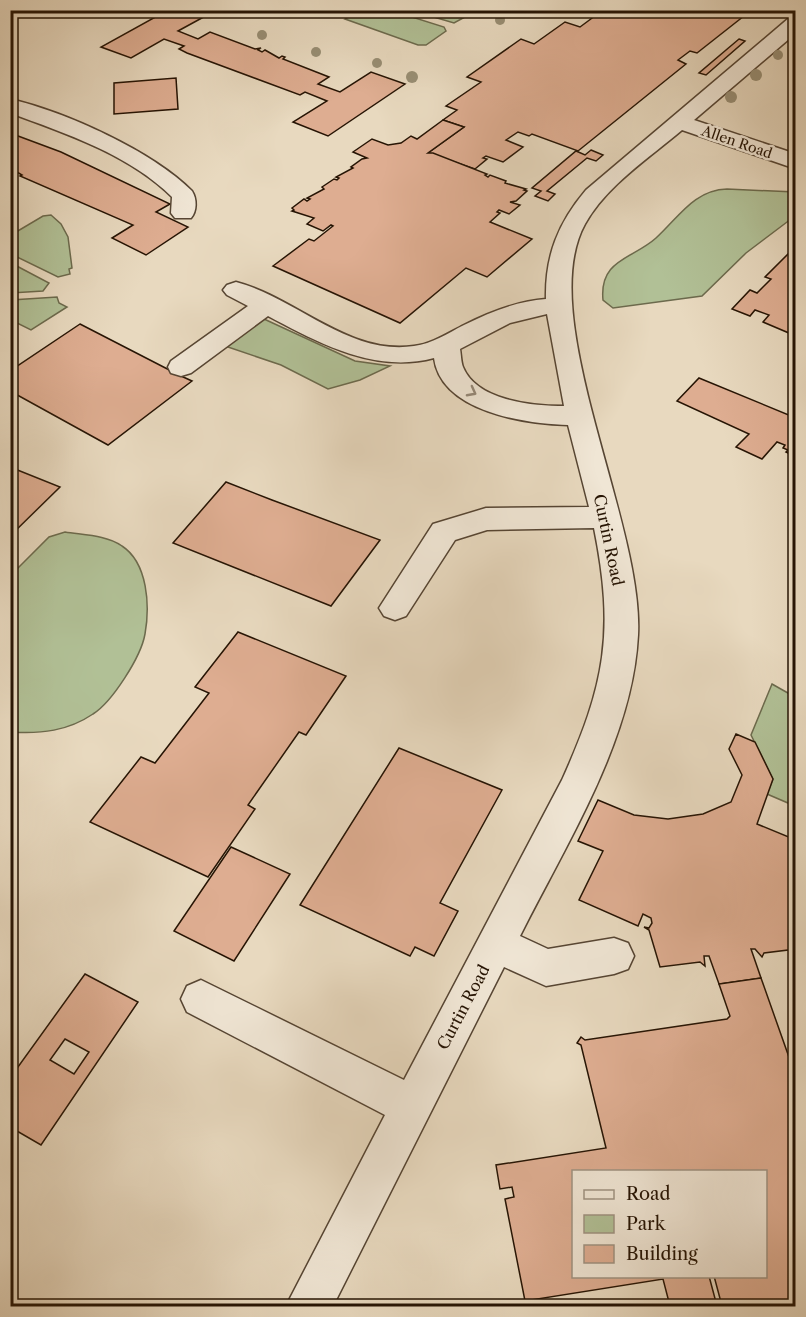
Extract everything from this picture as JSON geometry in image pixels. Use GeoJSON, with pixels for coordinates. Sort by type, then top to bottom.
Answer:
{"type":"FeatureCollection","features":[{"type":"Feature","properties":{"kind":"street"},"geometry":{"type":"LineString","coordinates":[[790,10],[795,12]]}},
{"type":"Feature","properties":{"kind":"street","name":"Curtin Road"},"geometry":{"type":"LineString","coordinates":[[309,1306],[578,785],[603,727],[617,672],[622,614],[619,575],[606,517],[578,416],[558,306],[558,280],[564,246],[582,209],[600,189],[795,22]]}},
{"type":"Feature","properties":{"kind":"street"},"geometry":{"type":"LineString","coordinates":[[10,105],[131,157],[164,176],[184,196],[183,213]]}},
{"type":"Feature","properties":{"kind":"street","name":"Allen Road"},"geometry":{"type":"LineString","coordinates":[[679,122],[795,162]]}},
{"type":"Feature","properties":{"kind":"street"},"geometry":{"type":"LineString","coordinates":[[236,290],[361,350],[399,356],[423,353],[446,345],[520,310],[558,306]]}},
{"type":"Feature","properties":{"kind":"street"},"geometry":{"type":"LineString","coordinates":[[181,367],[266,304]]}},
{"type":"Feature","properties":{"kind":"street"},"geometry":{"type":"LineString","coordinates":[[446,345],[445,360],[452,374],[462,387],[471,392],[512,410],[545,416],[578,416]]}},
{"type":"Feature","properties":{"kind":"street"},"geometry":{"type":"LineString","coordinates":[[395,608],[444,532],[486,519],[557,520],[606,517]]}},
{"type":"Feature","properties":{"kind":"street"},"geometry":{"type":"LineString","coordinates":[[496,944],[546,968],[614,956]]}},
{"type":"Feature","properties":{"kind":"street"},"geometry":{"type":"LineString","coordinates":[[201,999],[412,1106]]}},
{"type":"Feature","properties":{"kind":"green space"},"geometry":{"type":"Polygon","coordinates":[[[359,11],[393,11],[444,27],[446,31],[426,45],[418,45],[345,19],[359,11]]]}},
{"type":"Feature","properties":{"kind":"green space"},"geometry":{"type":"Polygon","coordinates":[[[413,11],[476,11],[454,23],[413,11]]]}},
{"type":"Feature","properties":{"kind":"green space"},"geometry":{"type":"Polygon","coordinates":[[[727,189],[795,192],[795,216],[746,253],[702,296],[613,308],[603,300],[603,286],[612,268],[656,238],[696,199],[705,194],[727,189]]]}},
{"type":"Feature","properties":{"kind":"green space"},"geometry":{"type":"Polygon","coordinates":[[[51,215],[61,224],[68,237],[72,268],[69,269],[70,274],[58,277],[11,254],[11,235],[43,216],[51,215]]]}},
{"type":"Feature","properties":{"kind":"green space"},"geometry":{"type":"Polygon","coordinates":[[[11,263],[49,283],[43,291],[11,293],[11,263]]]}},
{"type":"Feature","properties":{"kind":"green space"},"geometry":{"type":"Polygon","coordinates":[[[57,297],[59,303],[67,307],[31,330],[11,320],[11,300],[57,297]]]}},
{"type":"Feature","properties":{"kind":"green space"},"geometry":{"type":"Polygon","coordinates":[[[264,319],[355,361],[390,366],[360,380],[328,389],[281,365],[225,346],[264,319]]]}},
{"type":"Feature","properties":{"kind":"green space"},"geometry":{"type":"Polygon","coordinates":[[[65,532],[95,536],[116,542],[131,554],[142,574],[145,586],[147,623],[145,634],[138,655],[125,678],[109,700],[93,714],[64,728],[11,732],[11,575],[49,537],[65,532]]]}},
{"type":"Feature","properties":{"kind":"green space"},"geometry":{"type":"Polygon","coordinates":[[[772,684],[795,697],[795,806],[767,794],[773,779],[751,735],[772,684]]]}},
{"type":"Feature","properties":{"kind":"building"},"geometry":{"type":"Polygon","coordinates":[[[168,10],[204,10],[211,13],[178,31],[198,39],[210,32],[255,49],[261,48],[258,50],[262,52],[265,50],[279,58],[285,57],[283,59],[329,77],[318,84],[340,92],[371,72],[405,84],[328,136],[293,122],[327,101],[305,92],[300,95],[187,53],[179,49],[184,46],[164,39],[131,58],[101,47],[168,10]]]}},
{"type":"Feature","properties":{"kind":"building"},"geometry":{"type":"Polygon","coordinates":[[[603,10],[749,12],[697,53],[690,51],[678,60],[686,64],[578,151],[532,134],[529,136],[518,132],[506,140],[523,147],[503,162],[486,156],[483,158],[487,159],[475,169],[428,153],[464,127],[443,120],[457,110],[446,106],[481,82],[467,77],[521,39],[534,44],[565,22],[580,27],[603,10]]]}},
{"type":"Feature","properties":{"kind":"building"},"geometry":{"type":"Polygon","coordinates":[[[739,39],[745,41],[706,75],[699,73],[739,39]]]}},
{"type":"Feature","properties":{"kind":"building"},"geometry":{"type":"Polygon","coordinates":[[[176,78],[178,109],[114,114],[114,83],[176,78]]]}},
{"type":"Feature","properties":{"kind":"building"},"geometry":{"type":"Polygon","coordinates":[[[443,120],[464,127],[428,153],[487,174],[485,175],[488,177],[490,175],[506,181],[505,183],[526,189],[524,190],[527,191],[516,201],[510,202],[520,205],[509,214],[499,210],[497,212],[500,213],[490,222],[532,239],[487,277],[466,268],[400,323],[273,266],[309,239],[314,241],[333,226],[323,231],[307,224],[314,218],[292,211],[294,210],[292,208],[304,199],[307,201],[310,199],[307,198],[324,189],[322,187],[334,179],[337,180],[339,178],[336,177],[353,168],[351,167],[362,159],[367,158],[353,152],[372,139],[388,145],[401,143],[411,136],[417,139],[443,120]]]}},
{"type":"Feature","properties":{"kind":"building"},"geometry":{"type":"Polygon","coordinates":[[[10,133],[61,152],[170,204],[156,212],[188,227],[146,255],[112,238],[133,225],[20,176],[22,175],[10,168],[10,133]]]}},
{"type":"Feature","properties":{"kind":"building"},"geometry":{"type":"Polygon","coordinates":[[[591,150],[603,155],[596,161],[587,158],[547,191],[555,194],[548,201],[535,196],[541,191],[532,188],[576,151],[585,155],[591,150]]]}},
{"type":"Feature","properties":{"kind":"building"},"geometry":{"type":"Polygon","coordinates":[[[796,246],[796,336],[763,322],[769,315],[755,310],[750,316],[732,309],[750,290],[757,293],[771,279],[765,277],[796,246]]]}},
{"type":"Feature","properties":{"kind":"building"},"geometry":{"type":"Polygon","coordinates":[[[80,324],[192,381],[108,445],[10,391],[10,371],[80,324]]]}},
{"type":"Feature","properties":{"kind":"building"},"geometry":{"type":"Polygon","coordinates":[[[699,378],[796,418],[796,457],[786,452],[788,450],[783,448],[785,445],[777,442],[762,459],[736,447],[749,434],[677,401],[699,378]]]}},
{"type":"Feature","properties":{"kind":"building"},"geometry":{"type":"Polygon","coordinates":[[[10,467],[60,487],[10,536],[10,467]]]}},
{"type":"Feature","properties":{"kind":"building"},"geometry":{"type":"Polygon","coordinates":[[[226,482],[380,540],[331,606],[173,543],[226,482]]]}},
{"type":"Feature","properties":{"kind":"building"},"geometry":{"type":"Polygon","coordinates":[[[796,594],[796,641],[791,611],[796,594]]]}},
{"type":"Feature","properties":{"kind":"building"},"geometry":{"type":"Polygon","coordinates":[[[238,632],[346,676],[306,735],[299,732],[248,805],[255,809],[208,877],[90,822],[141,757],[155,763],[209,693],[195,687],[238,632]]]}},
{"type":"Feature","properties":{"kind":"building"},"geometry":{"type":"Polygon","coordinates":[[[736,734],[755,742],[773,779],[757,824],[796,840],[796,949],[764,953],[762,957],[755,949],[751,949],[761,978],[719,984],[709,956],[704,956],[705,966],[700,962],[660,967],[649,930],[644,927],[649,928],[652,923],[651,918],[643,914],[638,926],[579,900],[603,851],[578,841],[598,800],[634,815],[668,819],[703,814],[731,802],[742,775],[729,749],[736,734]]]}},
{"type":"Feature","properties":{"kind":"building"},"geometry":{"type":"Polygon","coordinates":[[[399,748],[502,790],[440,903],[458,911],[434,956],[415,947],[410,956],[300,905],[399,748]]]}},
{"type":"Feature","properties":{"kind":"building"},"geometry":{"type":"Polygon","coordinates":[[[231,847],[290,874],[234,961],[174,931],[231,847]]]}},
{"type":"Feature","properties":{"kind":"building"},"geometry":{"type":"Polygon","coordinates":[[[85,974],[138,1002],[41,1145],[10,1127],[10,1078],[85,974]],[[65,1039],[50,1060],[74,1074],[89,1052],[65,1039]]]}},
{"type":"Feature","properties":{"kind":"building"},"geometry":{"type":"Polygon","coordinates":[[[761,978],[796,1077],[796,1303],[772,1306],[722,1306],[715,1278],[767,1278],[767,1170],[572,1170],[572,1278],[710,1278],[717,1306],[670,1306],[663,1279],[525,1301],[505,1199],[514,1197],[512,1187],[500,1189],[496,1165],[606,1148],[581,1045],[577,1043],[581,1037],[585,1040],[727,1019],[730,1016],[719,984],[761,978]]]}}]}
